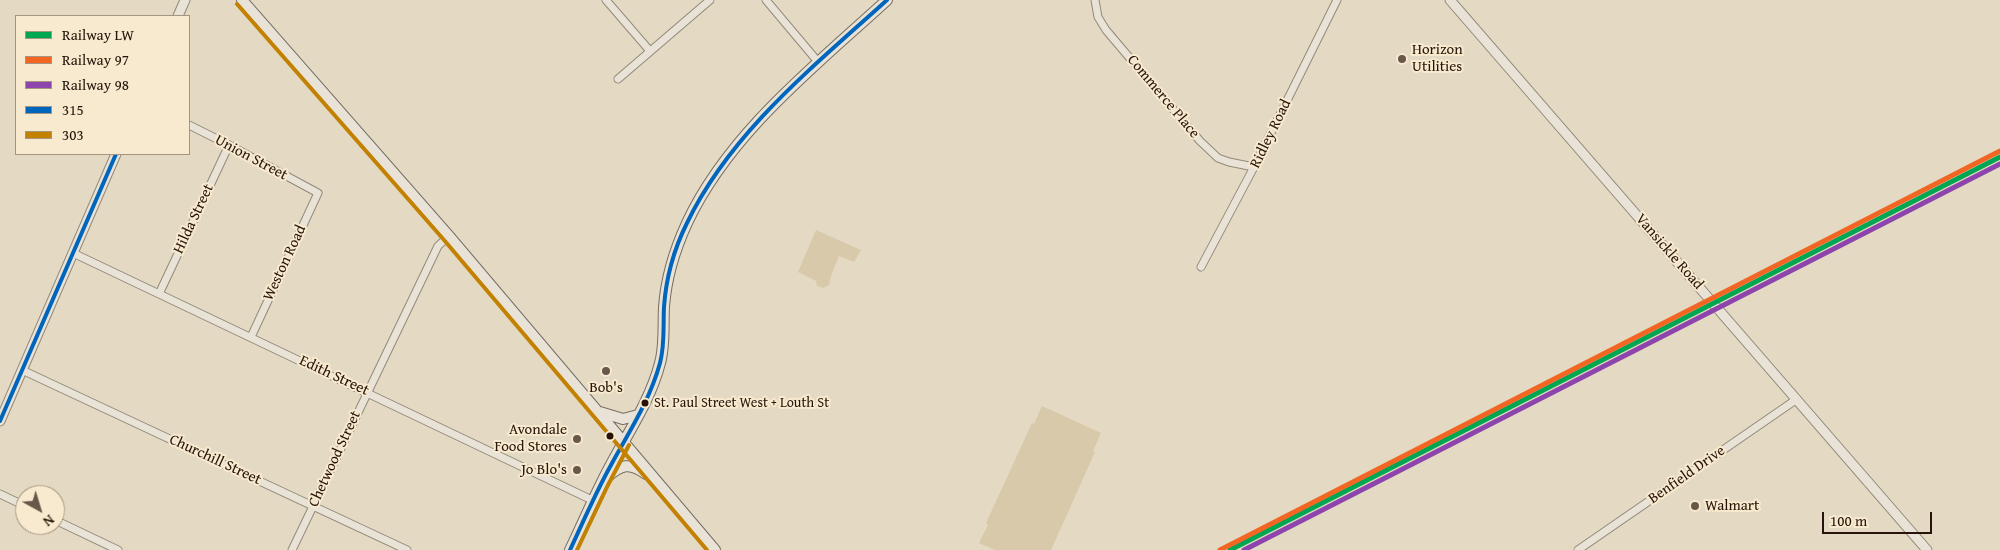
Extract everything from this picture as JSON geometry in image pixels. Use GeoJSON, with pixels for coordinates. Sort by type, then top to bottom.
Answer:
{"type":"FeatureCollection","features":[{"type":"Feature","properties":{"kind":"main road"},"geometry":{"type":"LineString","coordinates":[[242,0],[449,236],[715,550]]}},
{"type":"Feature","properties":{"kind":"main road"},"geometry":{"type":"LineString","coordinates":[[570,550],[602,482],[653,387],[661,361],[664,304],[674,254],[687,222],[720,168],[746,134],[818,63],[887,0]]}},
{"type":"Feature","properties":{"kind":"main road"},"geometry":{"type":"LineString","coordinates":[[600,412],[623,419],[638,415]]}},
{"type":"Feature","properties":{"kind":"main road"},"geometry":{"type":"LineString","coordinates":[[602,482],[616,469],[630,466],[636,467],[662,487]]}},
{"type":"Feature","properties":{"kind":"street"},"geometry":{"type":"LineString","coordinates":[[178,15],[185,0]]}},
{"type":"Feature","properties":{"kind":"street"},"geometry":{"type":"LineString","coordinates":[[606,0],[650,51]]}},
{"type":"Feature","properties":{"kind":"street"},"geometry":{"type":"LineString","coordinates":[[618,79],[710,0]]}},
{"type":"Feature","properties":{"kind":"street"},"geometry":{"type":"LineString","coordinates":[[766,0],[818,63]]}},
{"type":"Feature","properties":{"kind":"street","name":"Commerce Place"},"geometry":{"type":"LineString","coordinates":[[1094,0],[1098,17],[1106,30],[1200,141],[1218,158],[1254,167]]}},
{"type":"Feature","properties":{"kind":"street","name":"Ridley Road"},"geometry":{"type":"LineString","coordinates":[[1201,266],[1254,167],[1337,0]]}},
{"type":"Feature","properties":{"kind":"street","name":"Vansickle Road"},"geometry":{"type":"LineString","coordinates":[[1450,0],[1927,550]]}},
{"type":"Feature","properties":{"kind":"street","name":"Union Street"},"geometry":{"type":"LineString","coordinates":[[190,126],[229,145],[313,191]]}},
{"type":"Feature","properties":{"kind":"street","name":"Hilda Street"},"geometry":{"type":"LineString","coordinates":[[159,294],[229,145]]}},
{"type":"Feature","properties":{"kind":"street"},"geometry":{"type":"LineString","coordinates":[[0,421],[116,155]]}},
{"type":"Feature","properties":{"kind":"street","name":"Weston Road"},"geometry":{"type":"LineString","coordinates":[[250,337],[318,193],[313,191]]}},
{"type":"Feature","properties":{"kind":"street","name":"Chetwood Street"},"geometry":{"type":"LineString","coordinates":[[292,550],[438,246],[449,236]]}},
{"type":"Feature","properties":{"kind":"street","name":"Edith Street"},"geometry":{"type":"LineString","coordinates":[[73,253],[594,501]]}},
{"type":"Feature","properties":{"kind":"street","name":"Churchill Street"},"geometry":{"type":"LineString","coordinates":[[22,370],[407,550]]}},
{"type":"Feature","properties":{"kind":"street","name":"Benfield Drive"},"geometry":{"type":"LineString","coordinates":[[1578,550],[1797,399]]}},
{"type":"Feature","properties":{"kind":"street"},"geometry":{"type":"LineString","coordinates":[[0,494],[15,501]]}},
{"type":"Feature","properties":{"kind":"street"},"geometry":{"type":"LineString","coordinates":[[65,525],[118,550]]}},
{"type":"Feature","properties":{"kind":"shaded area"},"geometry":{"type":"Polygon","coordinates":[[[816,230],[861,250],[854,262],[839,256],[829,285],[823,288],[817,286],[816,281],[798,272],[816,230]]]}},
{"type":"Feature","properties":{"kind":"shaded area"},"geometry":{"type":"Polygon","coordinates":[[[1042,406],[1101,433],[1093,451],[1095,452],[1051,550],[995,550],[979,543],[988,525],[986,523],[1032,423],[1034,424],[1042,406]]]}},
{"type":"Feature","properties":{"kind":"rail line","name":"97"},"geometry":{"type":"LineString","coordinates":[[1220,550],[2000,151]]}},
{"type":"Feature","properties":{"kind":"rail line","name":"LW"},"geometry":{"type":"LineString","coordinates":[[1230,550],[2000,157]]}},
{"type":"Feature","properties":{"kind":"rail line","name":"98"},"geometry":{"type":"LineString","coordinates":[[1244,550],[2000,164]]}},
{"type":"Feature","properties":{"kind":"transit line","name":"315"},"geometry":{"type":"LineString","coordinates":[[570,550],[600,486],[645,403],[656,377],[663,349],[665,296],[671,264],[682,233],[705,190],[726,159],[776,102],[887,0]]}},
{"type":"Feature","properties":{"kind":"transit line","name":"303"},"geometry":{"type":"LineString","coordinates":[[237,4],[444,240],[707,550]]}},
{"type":"Feature","properties":{"kind":"transit line","name":"315"},"geometry":{"type":"LineString","coordinates":[[0,421],[116,155]]}},
{"type":"Feature","properties":{"kind":"transit line","name":"303"},"geometry":{"type":"LineString","coordinates":[[577,550],[629,445]]}},
{"type":"Feature","properties":{"kind":"place","name":"Horizon Utilities"},"geometry":{"type":"Point","coordinates":[1402,59]}},
{"type":"Feature","properties":{"kind":"place","name":"Bob's"},"geometry":{"type":"Point","coordinates":[606,371]}},
{"type":"Feature","properties":{"kind":"place","name":"St. Paul Street West + Louth St"},"geometry":{"type":"Point","coordinates":[645,403]}},
{"type":"Feature","properties":{"kind":"place","name":"Avondale Food Stores"},"geometry":{"type":"Point","coordinates":[577,439]}},
{"type":"Feature","properties":{"kind":"place","name":"Jo Blo's"},"geometry":{"type":"Point","coordinates":[577,470]}},
{"type":"Feature","properties":{"kind":"place","name":"Walmart"},"geometry":{"type":"Point","coordinates":[1695,506]}}]}
